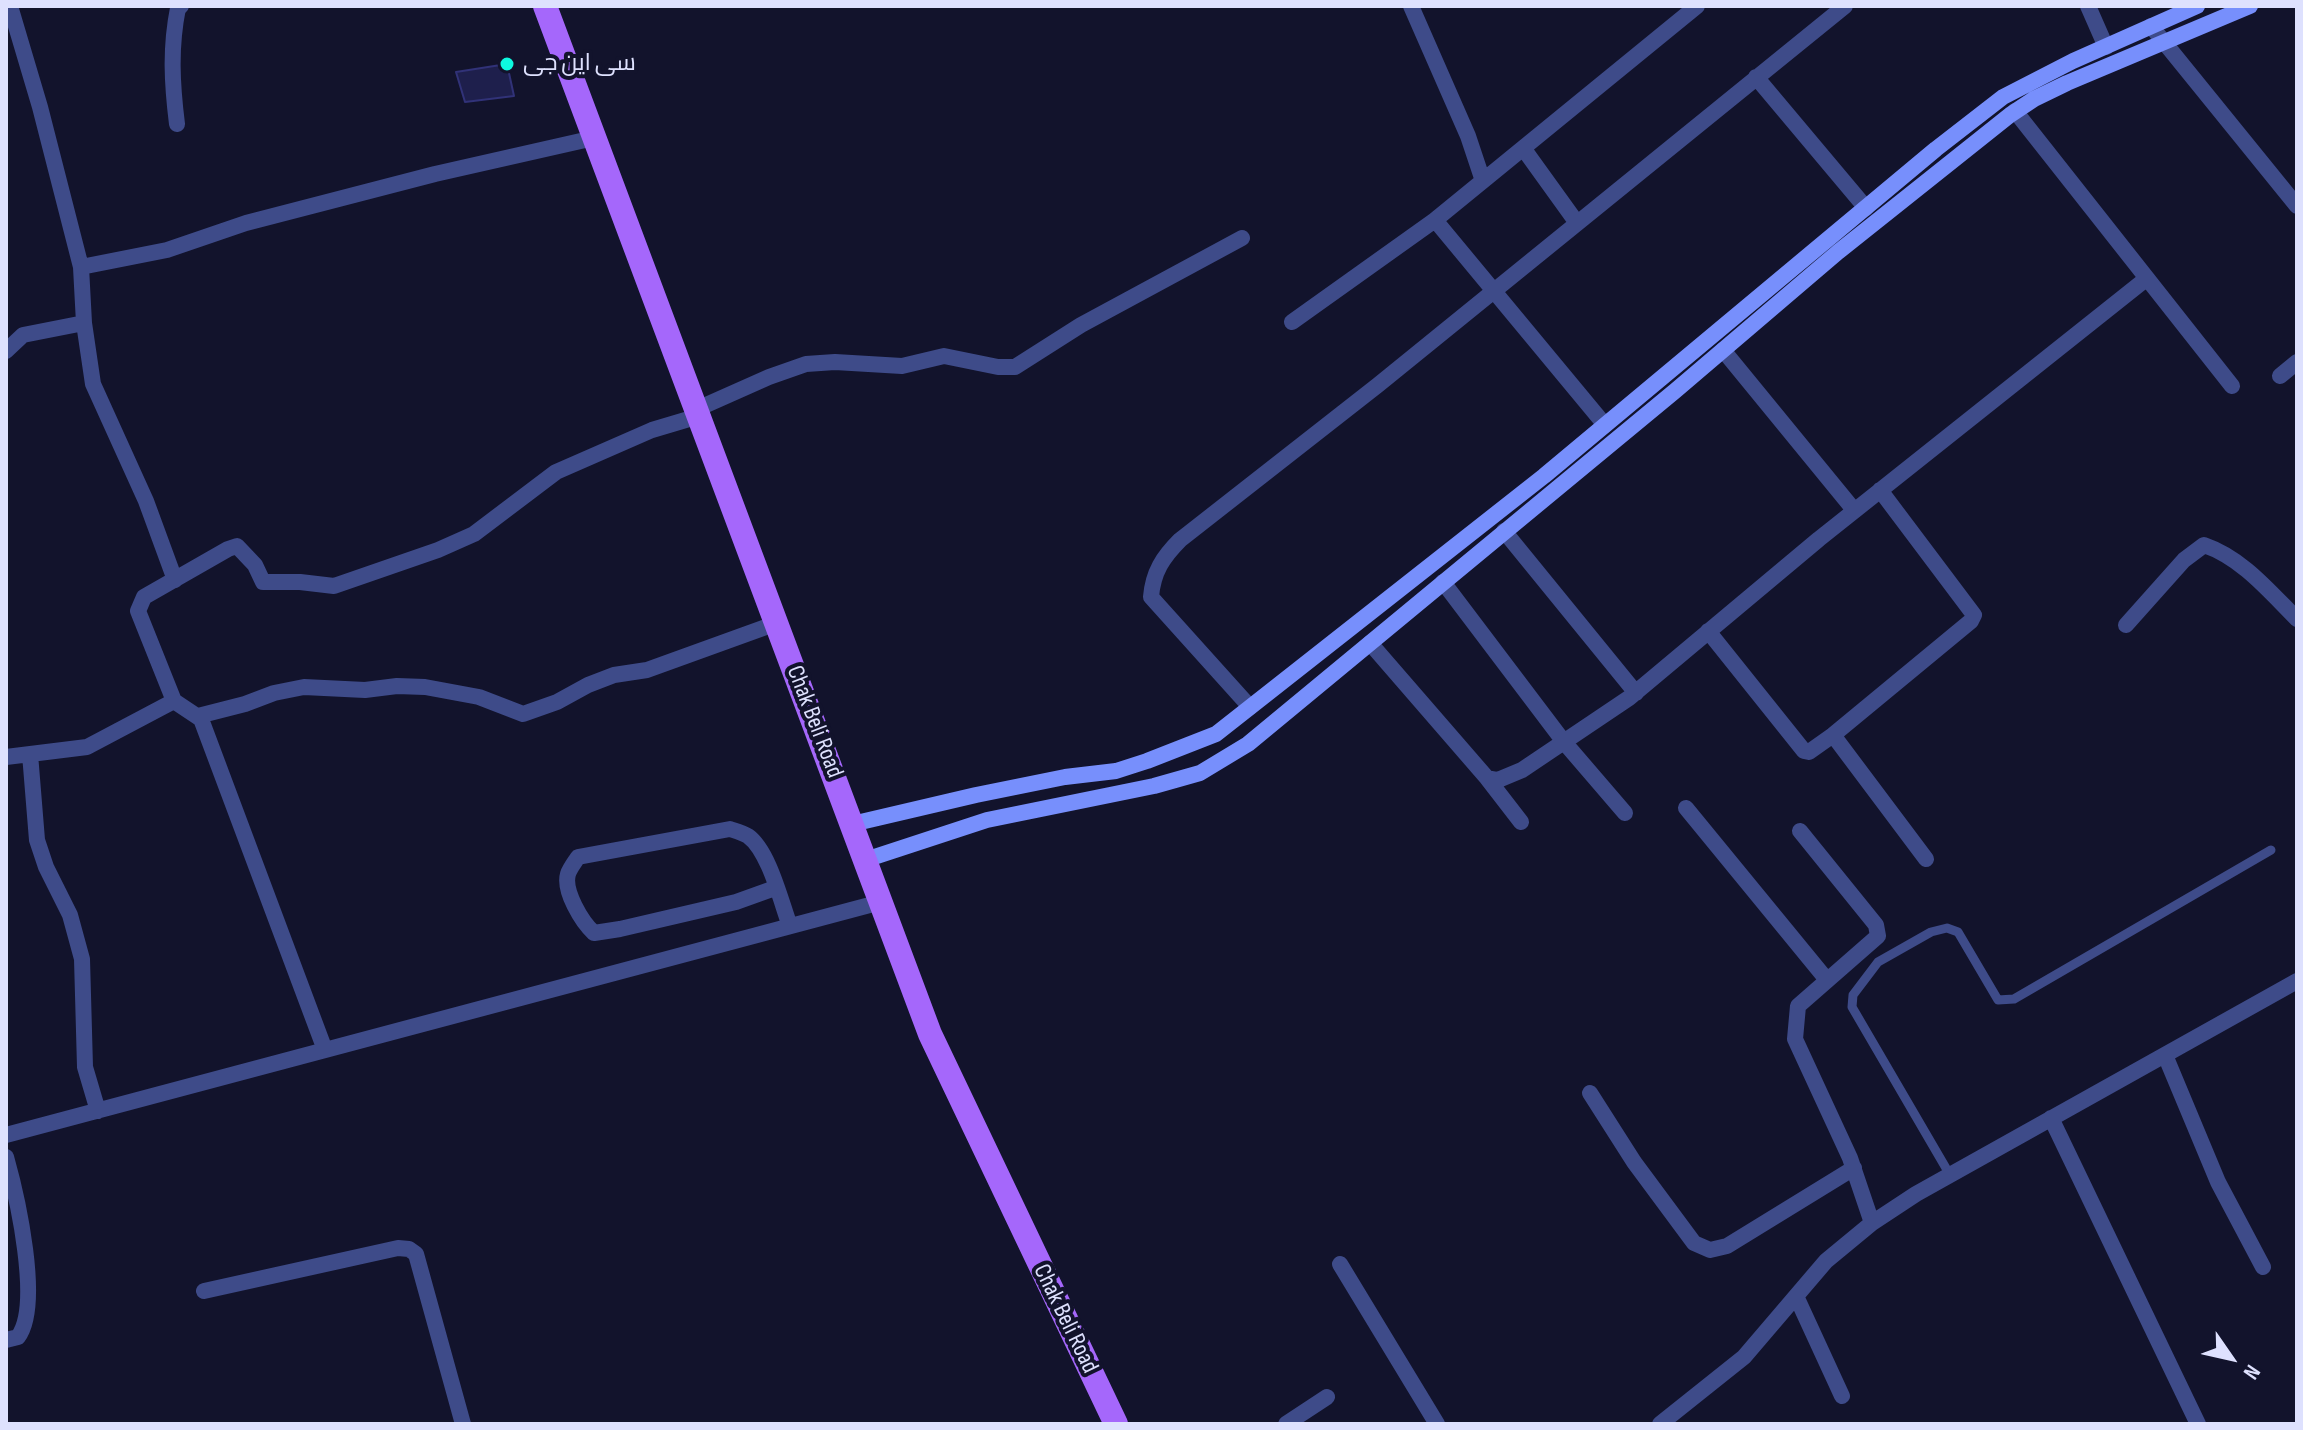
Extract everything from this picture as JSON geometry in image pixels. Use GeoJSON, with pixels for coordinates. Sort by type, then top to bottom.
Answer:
{"type":"FeatureCollection","features":[{"type":"Feature","properties":{"kind":"main road","name":"Chak Beli Road"},"geometry":{"type":"LineString","coordinates":[[545,6],[930,1034],[1116,1424]]}},
{"type":"Feature","properties":{"kind":"street"},"geometry":{"type":"LineString","coordinates":[[10,6],[40,107],[81,267],[84,323],[93,384],[146,501],[175,580]]}},
{"type":"Feature","properties":{"kind":"street"},"geometry":{"type":"LineString","coordinates":[[177,124],[171,73],[172,40],[181,6]]}},
{"type":"Feature","properties":{"kind":"street"},"geometry":{"type":"LineString","coordinates":[[1411,6],[1468,136],[1483,181]]}},
{"type":"Feature","properties":{"kind":"street"},"geometry":{"type":"LineString","coordinates":[[1292,322],[1435,220],[1697,6]]}},
{"type":"Feature","properties":{"kind":"street"},"geometry":{"type":"LineString","coordinates":[[1250,707],[1151,597],[1152,581],[1163,557],[1180,540],[1494,292],[1845,6]]}},
{"type":"Feature","properties":{"kind":"street"},"geometry":{"type":"LineString","coordinates":[[2088,6],[2106,47]]}},
{"type":"Feature","properties":{"kind":"street"},"geometry":{"type":"LineString","coordinates":[[852,824],[991,792],[1116,771],[1216,734],[1605,425],[2003,97],[2197,6]]}},
{"type":"Feature","properties":{"kind":"street"},"geometry":{"type":"LineString","coordinates":[[865,860],[987,820],[1154,786],[1200,773],[1248,744],[1838,252],[2015,111],[2067,83],[2250,6]]}},
{"type":"Feature","properties":{"kind":"street"},"geometry":{"type":"LineString","coordinates":[[2151,26],[2290,183],[2297,206]]}},
{"type":"Feature","properties":{"kind":"street"},"geometry":{"type":"LineString","coordinates":[[1756,77],[1866,208]]}},
{"type":"Feature","properties":{"kind":"street"},"geometry":{"type":"LineString","coordinates":[[2015,111],[2232,386]]}},
{"type":"Feature","properties":{"kind":"street"},"geometry":{"type":"LineString","coordinates":[[81,267],[167,250],[246,223],[435,174],[594,138]]}},
{"type":"Feature","properties":{"kind":"street"},"geometry":{"type":"LineString","coordinates":[[1523,148],[1577,223]]}},
{"type":"Feature","properties":{"kind":"street"},"geometry":{"type":"LineString","coordinates":[[1435,220],[1605,425]]}},
{"type":"Feature","properties":{"kind":"street"},"geometry":{"type":"LineString","coordinates":[[325,1050],[205,722],[174,701],[138,611],[144,597],[237,546],[255,565],[263,582],[334,586],[348,582],[474,534],[556,472],[698,412],[769,377],[806,364],[835,362],[902,366],[944,356],[998,367],[1015,367],[1081,325],[1242,238]]}},
{"type":"Feature","properties":{"kind":"street"},"geometry":{"type":"LineString","coordinates":[[1487,778],[1498,780],[1522,770],[1636,693],[1854,510],[2146,279]]}},
{"type":"Feature","properties":{"kind":"street"},"geometry":{"type":"LineString","coordinates":[[6,351],[23,335],[84,323]]}},
{"type":"Feature","properties":{"kind":"street"},"geometry":{"type":"LineString","coordinates":[[1723,350],[1854,510]]}},
{"type":"Feature","properties":{"kind":"street"},"geometry":{"type":"LineString","coordinates":[[2280,376],[2297,362]]}},
{"type":"Feature","properties":{"kind":"street"},"geometry":{"type":"LineString","coordinates":[[1663,377],[1675,391]]}},
{"type":"Feature","properties":{"kind":"street"},"geometry":{"type":"LineString","coordinates":[[1708,631],[1804,751],[1809,752],[1833,735],[1971,621],[1974,615],[1880,490]]}},
{"type":"Feature","properties":{"kind":"street"},"geometry":{"type":"LineString","coordinates":[[1504,531],[1636,693]]}},
{"type":"Feature","properties":{"kind":"street"},"geometry":{"type":"LineString","coordinates":[[2126,625],[2184,560],[2204,545],[2221,551],[2239,563],[2297,619]]}},
{"type":"Feature","properties":{"kind":"street"},"geometry":{"type":"LineString","coordinates":[[1443,582],[1564,742],[1625,813]]}},
{"type":"Feature","properties":{"kind":"street"},"geometry":{"type":"LineString","coordinates":[[198,716],[304,687],[365,690],[397,686],[425,687],[479,697],[523,714],[614,675],[647,670],[777,623]]}},
{"type":"Feature","properties":{"kind":"street"},"geometry":{"type":"LineString","coordinates":[[1370,643],[1521,822]]}},
{"type":"Feature","properties":{"kind":"street"},"geometry":{"type":"LineString","coordinates":[[6,757],[87,747],[174,701]]}},
{"type":"Feature","properties":{"kind":"street"},"geometry":{"type":"LineString","coordinates":[[1833,735],[1926,859]]}},
{"type":"Feature","properties":{"kind":"street"},"geometry":{"type":"LineString","coordinates":[[30,754],[37,840],[46,867],[70,915],[82,959],[85,1067],[98,1111]]}},
{"type":"Feature","properties":{"kind":"street"},"geometry":{"type":"LineString","coordinates":[[1686,808],[1827,980]]}},
{"type":"Feature","properties":{"kind":"street"},"geometry":{"type":"LineString","coordinates":[[775,888],[736,902],[594,933],[582,922],[567,883],[568,873],[578,857],[730,829],[747,835],[757,846],[775,888],[790,926]]}},
{"type":"Feature","properties":{"kind":"street"},"geometry":{"type":"LineString","coordinates":[[1800,831],[1876,925],[1878,936],[1798,1006],[1795,1039],[1854,1168],[1872,1223]]}},
{"type":"Feature","properties":{"kind":"street"},"geometry":{"type":"LineString","coordinates":[[6,1135],[881,902]]}},
{"type":"Feature","properties":{"kind":"street"},"geometry":{"type":"LineString","coordinates":[[1660,1424],[1744,1357],[1826,1261],[1872,1223],[1916,1194],[2297,981]]}},
{"type":"Feature","properties":{"kind":"street"},"geometry":{"type":"LineString","coordinates":[[2165,1055],[2218,1182],[2263,1267]]}},
{"type":"Feature","properties":{"kind":"street"},"geometry":{"type":"LineString","coordinates":[[1590,1093],[1634,1162],[1694,1243],[1710,1250],[1727,1246],[1854,1168]]}},
{"type":"Feature","properties":{"kind":"street"},"geometry":{"type":"LineString","coordinates":[[2051,1118],[2198,1424]]}},
{"type":"Feature","properties":{"kind":"street"},"geometry":{"type":"LineString","coordinates":[[6,1157],[14,1185],[28,1280],[24,1329],[18,1337],[6,1340]]}},
{"type":"Feature","properties":{"kind":"street"},"geometry":{"type":"LineString","coordinates":[[204,1291],[398,1248],[409,1249],[416,1254],[463,1424]]}},
{"type":"Feature","properties":{"kind":"street"},"geometry":{"type":"LineString","coordinates":[[1340,1264],[1437,1424]]}},
{"type":"Feature","properties":{"kind":"street"},"geometry":{"type":"LineString","coordinates":[[1796,1296],[1842,1396]]}},
{"type":"Feature","properties":{"kind":"street"},"geometry":{"type":"LineString","coordinates":[[1286,1424],[1327,1397]]}},
{"type":"Feature","properties":{"kind":"lane"},"geometry":{"type":"LineString","coordinates":[[1950,1175],[1852,1007],[1853,995],[1878,962],[1931,932],[1947,928],[1958,932],[1963,939],[1998,1000],[2014,999],[2271,850]]}},
{"type":"Feature","properties":{"kind":"building"},"geometry":{"type":"Polygon","coordinates":[[[507,64],[514,96],[465,102],[456,72],[507,64]]]}},
{"type":"Feature","properties":{"kind":"place","name":"سی این جی"},"geometry":{"type":"Point","coordinates":[507,64]}}]}
